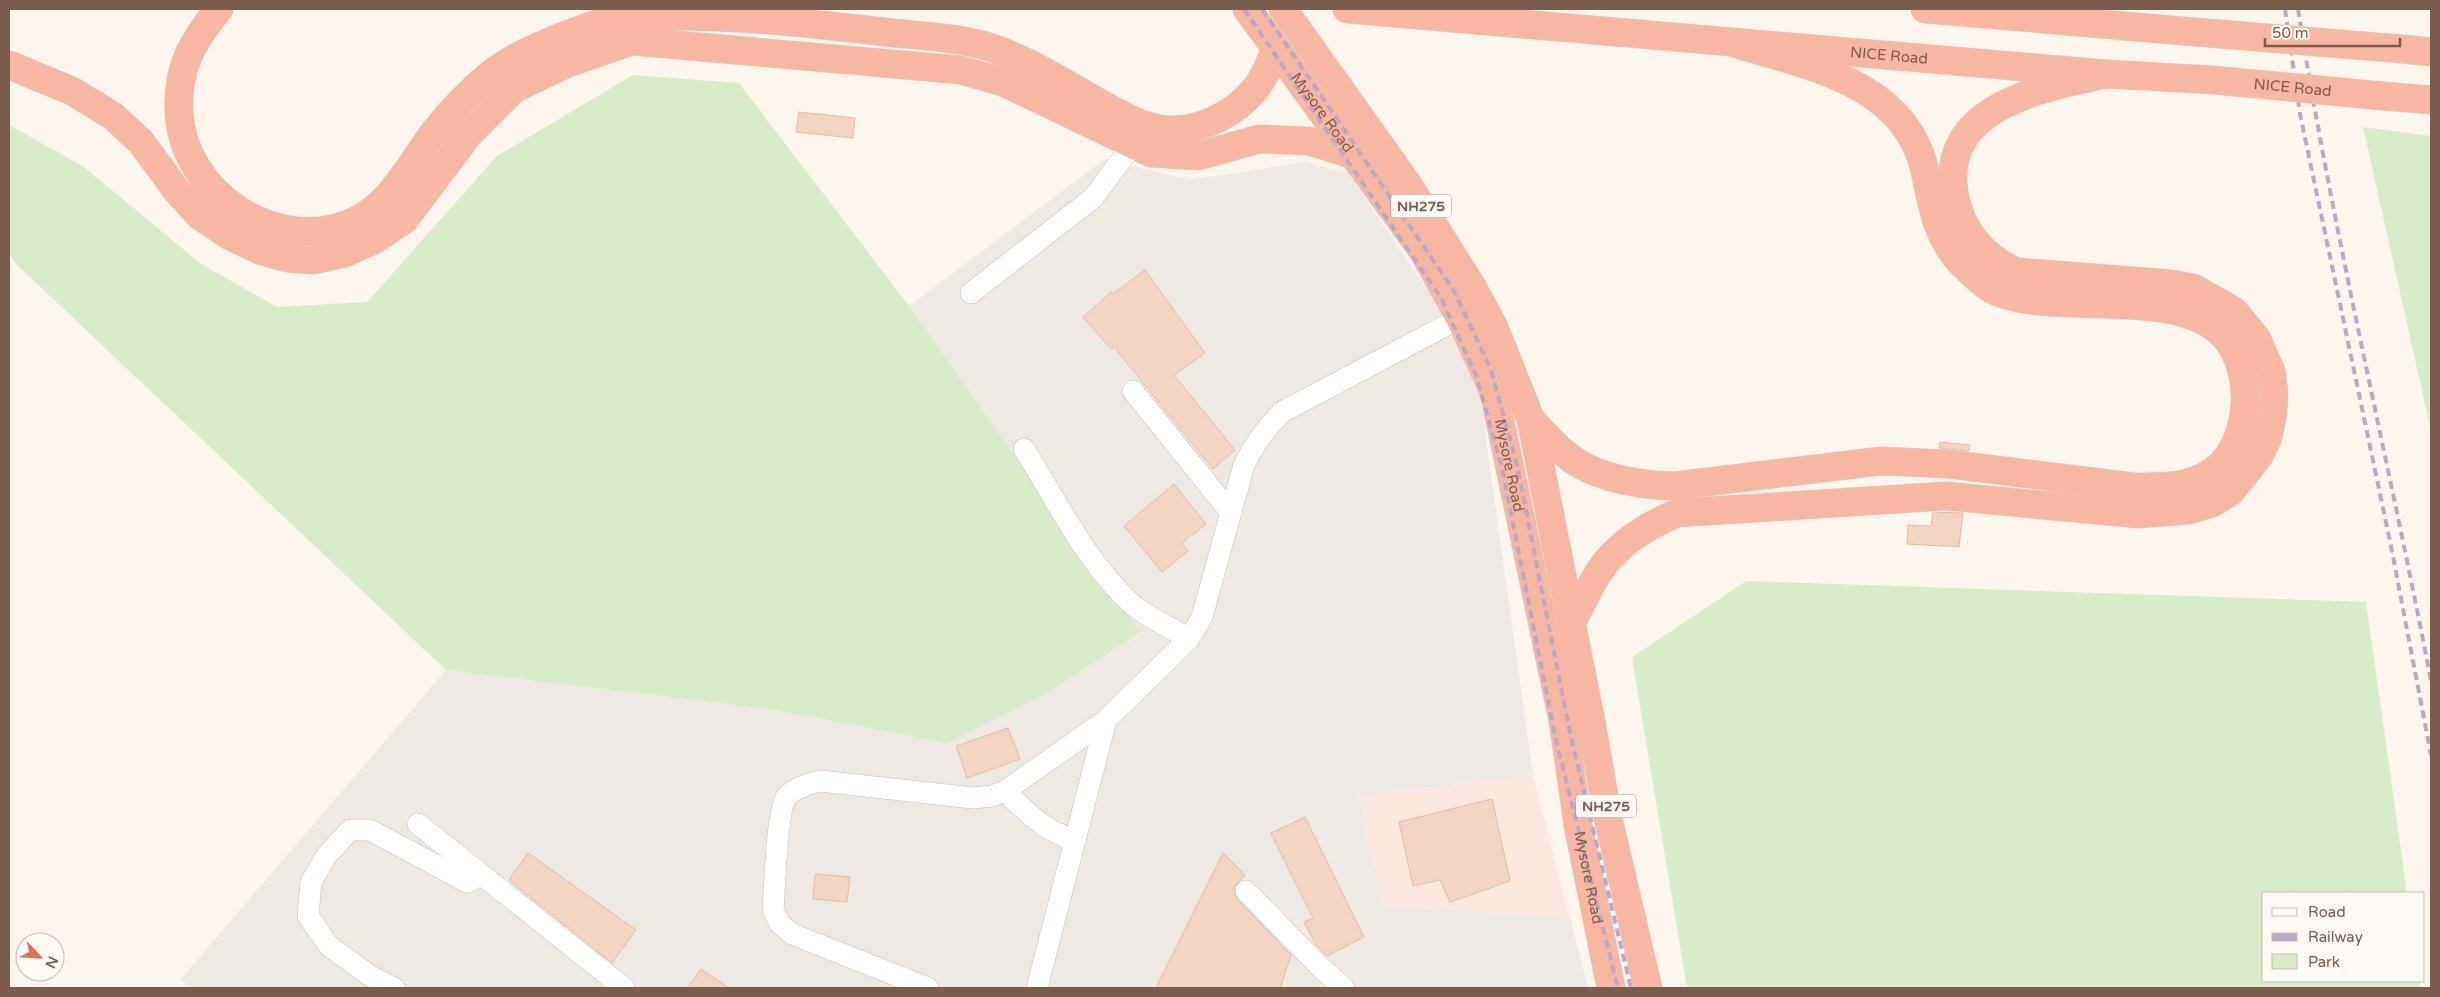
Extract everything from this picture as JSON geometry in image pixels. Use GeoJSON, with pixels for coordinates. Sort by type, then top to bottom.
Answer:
{"type":"FeatureCollection","features":[{"type":"Feature","properties":{"kind":"highway"},"geometry":{"type":"LineString","coordinates":[[219,9],[194,41],[181,72],[178,107],[180,136],[204,180],[224,201],[243,214],[266,225],[293,232],[316,232],[356,221],[391,194],[445,119],[495,71],[560,37],[620,16],[717,17],[829,26],[956,40],[990,48],[1022,61],[1138,123],[1172,130],[1196,127],[1218,118],[1239,105],[1257,87],[1275,50]]}},
{"type":"Feature","properties":{"kind":"highway","name":"Mysore Road"},"geometry":{"type":"LineString","coordinates":[[1247,9],[1423,251],[1460,318],[1494,392],[1544,624],[1563,721],[1578,825],[1611,988]]}},
{"type":"Feature","properties":{"kind":"highway","name":"Mysore Road"},"geometry":{"type":"LineString","coordinates":[[1282,9],[1407,183],[1473,288],[1494,326],[1531,420],[1608,818],[1648,988]]}},
{"type":"Feature","properties":{"kind":"highway","name":"NICE Road"},"geometry":{"type":"LineString","coordinates":[[1347,9],[1662,35],[1737,44],[1981,62],[2106,74],[2213,80],[2431,100]]}},
{"type":"Feature","properties":{"kind":"highway"},"geometry":{"type":"LineString","coordinates":[[1925,9],[2431,52]]}},
{"type":"Feature","properties":{"kind":"highway"},"geometry":{"type":"LineString","coordinates":[[9,65],[72,91],[113,116],[141,142],[177,191],[200,216],[230,236],[262,250],[287,258],[313,260],[346,253],[374,240],[404,220],[468,135],[514,89],[568,63],[632,41],[961,70],[1003,82],[1151,153],[1198,156],[1259,138],[1309,141],[1353,155]]}},
{"type":"Feature","properties":{"kind":"highway"},"geometry":{"type":"LineString","coordinates":[[1531,420],[1565,454],[1590,468],[1617,479],[1643,485],[1674,486],[1882,461],[1948,464],[2134,487],[2165,487],[2191,483],[2211,473],[2226,458],[2239,435],[2246,411],[2246,395],[2240,362],[2224,336],[2208,323],[2184,312],[2047,301],[1999,293],[1979,280],[1959,261],[1942,235],[1931,205],[1925,169],[1916,147],[1904,126],[1886,105],[1868,91],[1842,77],[1737,44]]}},
{"type":"Feature","properties":{"kind":"highway"},"geometry":{"type":"LineString","coordinates":[[1571,623],[1601,568],[1640,532],[1677,513],[1946,496],[2146,514],[2188,510],[2212,503],[2228,493],[2259,456],[2268,437],[2274,413],[2271,371],[2265,354],[2246,323],[2219,301],[2193,288],[2016,272],[2002,266],[1973,240],[1958,208],[1954,191],[1953,170],[1958,149],[1965,135],[1981,118],[1996,108],[2034,91],[2106,74]]}},
{"type":"Feature","properties":{"kind":"street"},"geometry":{"type":"LineString","coordinates":[[971,292],[1093,198],[1133,144]]}},
{"type":"Feature","properties":{"kind":"street"},"geometry":{"type":"LineString","coordinates":[[928,988],[792,934],[780,924],[773,910],[780,812],[787,796],[804,786],[820,781],[973,798],[992,796],[1005,791],[1106,720],[1189,639],[1202,617],[1244,464],[1254,444],[1282,412],[1460,318]]}},
{"type":"Feature","properties":{"kind":"street"},"geometry":{"type":"LineString","coordinates":[[1133,392],[1231,513]]}},
{"type":"Feature","properties":{"kind":"street"},"geometry":{"type":"LineString","coordinates":[[1024,448],[1093,560],[1112,584],[1135,606],[1189,639]]}},
{"type":"Feature","properties":{"kind":"street"},"geometry":{"type":"LineString","coordinates":[[1037,988],[1106,720]]}},
{"type":"Feature","properties":{"kind":"street"},"geometry":{"type":"LineString","coordinates":[[1005,791],[1038,823],[1075,841]]}},
{"type":"Feature","properties":{"kind":"street"},"geometry":{"type":"LineString","coordinates":[[418,824],[624,988]]}},
{"type":"Feature","properties":{"kind":"street"},"geometry":{"type":"LineString","coordinates":[[394,988],[369,975],[329,946],[308,916],[311,882],[327,855],[350,830],[370,830],[467,882],[481,874]]}},
{"type":"Feature","properties":{"kind":"street"},"geometry":{"type":"LineString","coordinates":[[1246,891],[1320,967],[1344,988]]}},
{"type":"Feature","properties":{"kind":"shaded area"},"geometry":{"type":"Polygon","coordinates":[[[1105,159],[1190,180],[1306,162],[1348,173],[1428,291],[1478,382],[1533,775],[1359,796],[1383,905],[1570,918],[1588,988],[191,988],[180,980],[446,670],[769,709],[947,743],[1049,692],[1140,634],[909,306],[1105,159]]]}},
{"type":"Feature","properties":{"kind":"shaded area"},"geometry":{"type":"Polygon","coordinates":[[[1533,775],[1570,918],[1382,905],[1358,796],[1533,775]]]}},
{"type":"Feature","properties":{"kind":"green space"},"geometry":{"type":"Polygon","coordinates":[[[633,75],[739,83],[909,306],[1140,633],[1049,692],[947,743],[769,709],[446,670],[16,264],[9,254],[9,125],[84,167],[201,264],[277,307],[367,302],[497,156],[633,75]]]}},
{"type":"Feature","properties":{"kind":"green space"},"geometry":{"type":"Polygon","coordinates":[[[2363,127],[2431,136],[2431,431],[2363,127]]]}},
{"type":"Feature","properties":{"kind":"green space"},"geometry":{"type":"Polygon","coordinates":[[[1746,581],[2366,602],[2407,892],[2262,892],[2262,982],[2419,982],[2420,988],[1687,988],[1632,657],[1746,581]]]}},
{"type":"Feature","properties":{"kind":"building"},"geometry":{"type":"Polygon","coordinates":[[[799,112],[855,118],[853,138],[796,132],[799,112]]]}},
{"type":"Feature","properties":{"kind":"building"},"geometry":{"type":"Polygon","coordinates":[[[1145,270],[1205,353],[1174,375],[1235,450],[1213,469],[1114,347],[1111,349],[1083,317],[1111,292],[1113,294],[1145,270]]]}},
{"type":"Feature","properties":{"kind":"building"},"geometry":{"type":"Polygon","coordinates":[[[1940,442],[1970,445],[1969,451],[1939,448],[1940,442]]]}},
{"type":"Feature","properties":{"kind":"building"},"geometry":{"type":"Polygon","coordinates":[[[1174,484],[1206,524],[1182,543],[1188,551],[1162,572],[1124,526],[1174,484]]]}},
{"type":"Feature","properties":{"kind":"building"},"geometry":{"type":"Polygon","coordinates":[[[1933,512],[1963,513],[1959,547],[1907,544],[1908,525],[1931,526],[1933,512]]]}},
{"type":"Feature","properties":{"kind":"building"},"geometry":{"type":"Polygon","coordinates":[[[1008,728],[1020,759],[967,778],[956,746],[1008,728]]]}},
{"type":"Feature","properties":{"kind":"building"},"geometry":{"type":"Polygon","coordinates":[[[1492,799],[1510,881],[1450,902],[1440,880],[1413,886],[1399,822],[1492,799]]]}},
{"type":"Feature","properties":{"kind":"building"},"geometry":{"type":"Polygon","coordinates":[[[1305,817],[1364,937],[1327,956],[1316,945],[1304,922],[1313,918],[1271,833],[1305,817]]]}},
{"type":"Feature","properties":{"kind":"building"},"geometry":{"type":"Polygon","coordinates":[[[528,853],[636,930],[612,963],[509,880],[528,853]]]}},
{"type":"Feature","properties":{"kind":"building"},"geometry":{"type":"Polygon","coordinates":[[[1223,853],[1245,875],[1234,887],[1237,899],[1291,955],[1280,988],[1156,988],[1223,853]]]}},
{"type":"Feature","properties":{"kind":"building"},"geometry":{"type":"Polygon","coordinates":[[[815,874],[850,877],[847,902],[813,899],[815,874]]]}},
{"type":"Feature","properties":{"kind":"building"},"geometry":{"type":"Polygon","coordinates":[[[701,969],[729,988],[688,988],[701,969]]]}},
{"type":"Feature","properties":{"kind":"railway"},"geometry":{"type":"LineString","coordinates":[[1244,9],[1441,298],[1476,375],[1502,468],[1555,736],[1618,988]]}},
{"type":"Feature","properties":{"kind":"railway"},"geometry":{"type":"LineString","coordinates":[[1262,9],[1454,291],[1491,370],[1517,465],[1570,733],[1631,988]]}},
{"type":"Feature","properties":{"kind":"railway"},"geometry":{"type":"LineString","coordinates":[[2285,9],[2300,114],[2391,546],[2431,755]]}},
{"type":"Feature","properties":{"kind":"railway"},"geometry":{"type":"LineString","coordinates":[[2298,9],[2344,261],[2431,681]]}}]}
